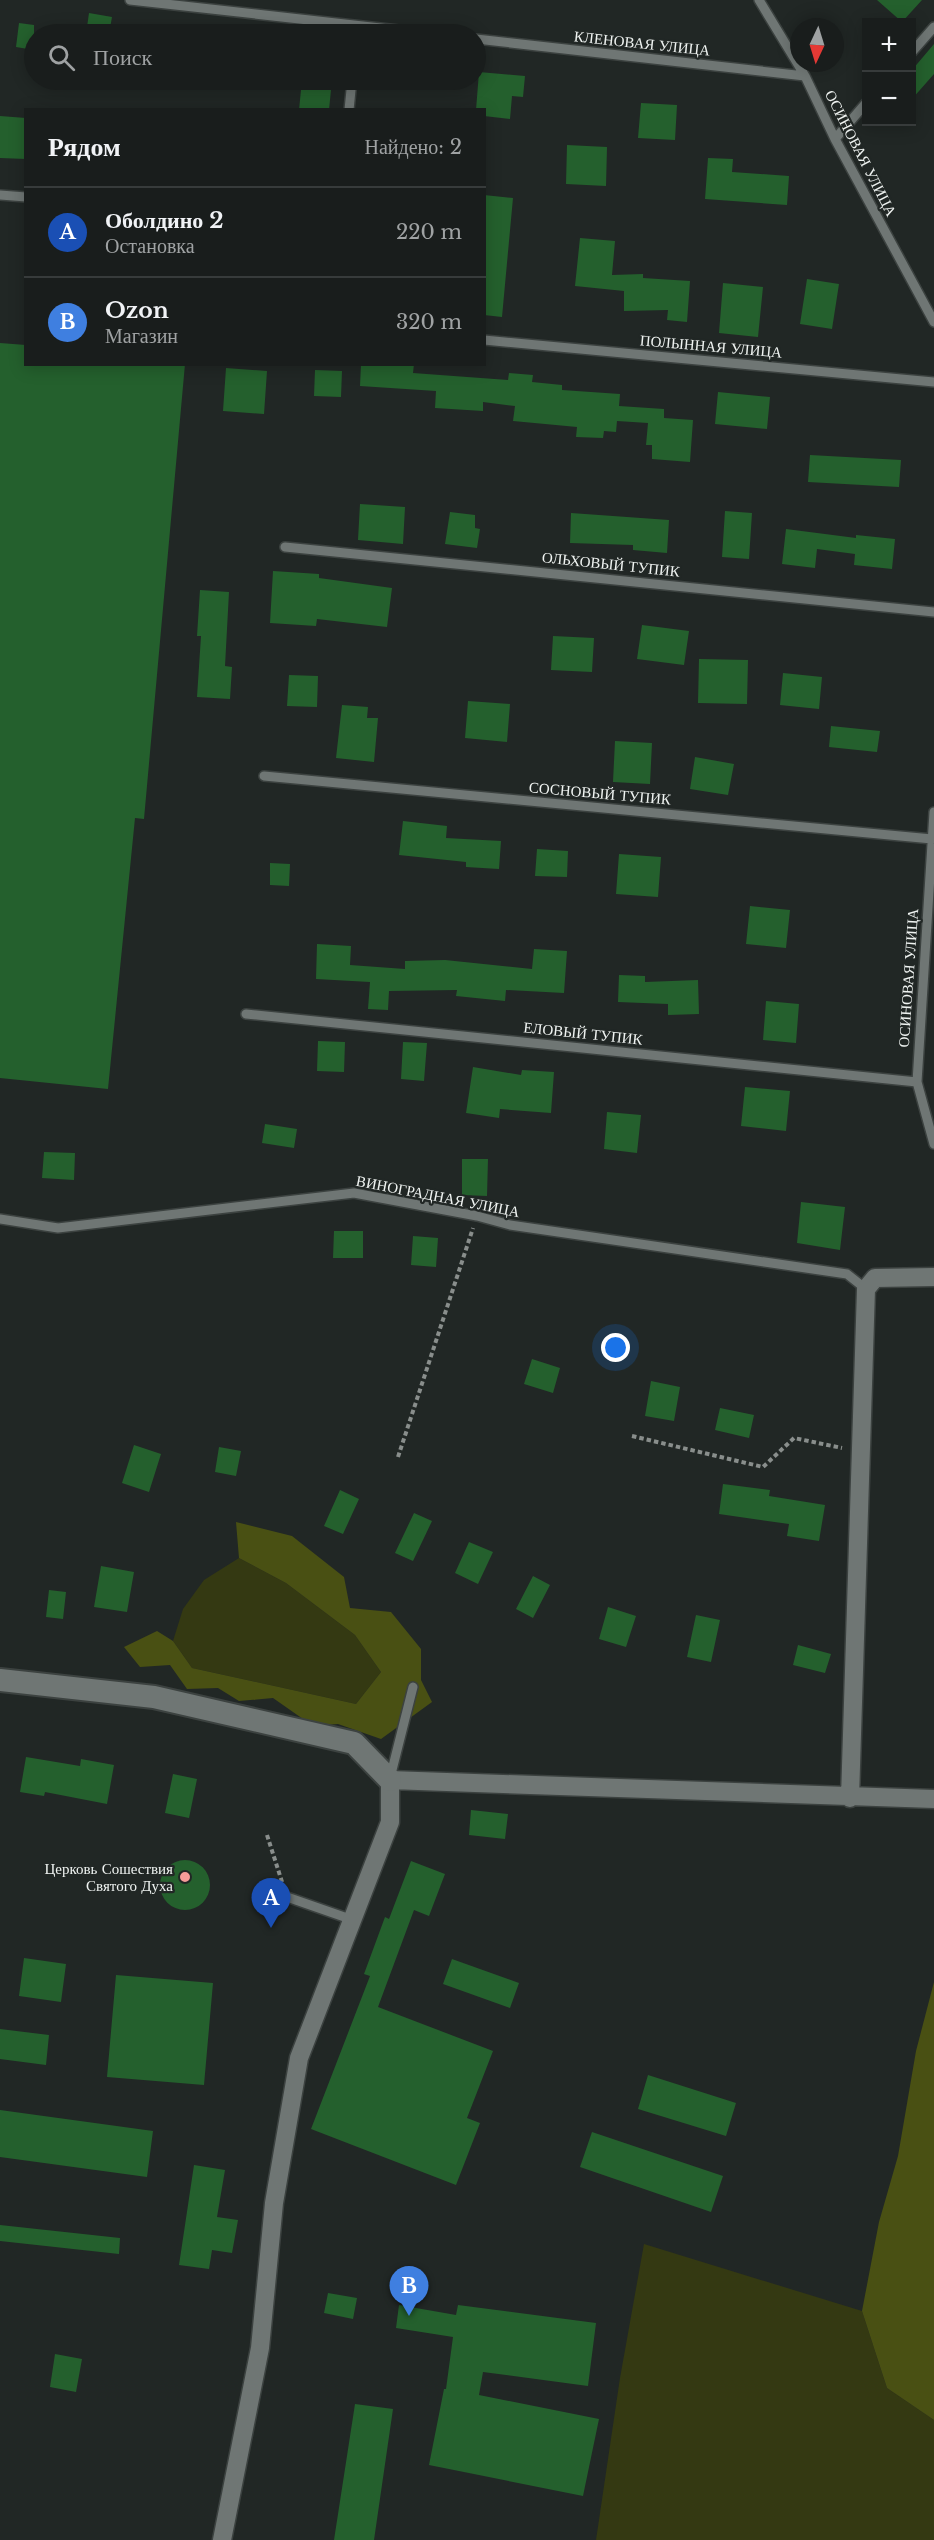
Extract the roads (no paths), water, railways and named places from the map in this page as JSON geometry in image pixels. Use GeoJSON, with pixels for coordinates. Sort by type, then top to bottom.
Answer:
{"type":"FeatureCollection","features":[{"type":"Feature","properties":{"kind":"street"},"geometry":{"type":"LineString","coordinates":[[850,1798],[866,1289],[875,1278],[934,1277]]}},
{"type":"Feature","properties":{"kind":"street"},"geometry":{"type":"LineString","coordinates":[[0,1680],[154,1697],[354,1743],[390,1780],[850,1798],[934,1799]]}},
{"type":"Feature","properties":{"kind":"street"},"geometry":{"type":"LineString","coordinates":[[222,2540],[260,2348],[274,2203],[299,2058],[390,1822],[390,1780]]}},
{"type":"Feature","properties":{"kind":"lane"},"geometry":{"type":"LineString","coordinates":[[130,0],[312,24]]}},
{"type":"Feature","properties":{"kind":"lane","name":"ОСИНОВАЯ УЛИЦА"},"geometry":{"type":"LineString","coordinates":[[759,0],[805,76],[835,139],[934,322]]}},
{"type":"Feature","properties":{"kind":"lane"},"geometry":{"type":"LineString","coordinates":[[916,47],[934,27]]}},
{"type":"Feature","properties":{"kind":"lane","name":"КЛЕНОВАЯ УЛИЦА"},"geometry":{"type":"LineString","coordinates":[[486,40],[805,76]]}},
{"type":"Feature","properties":{"kind":"lane"},"geometry":{"type":"LineString","coordinates":[[349,108],[351,90]]}},
{"type":"Feature","properties":{"kind":"lane"},"geometry":{"type":"LineString","coordinates":[[835,139],[862,109]]}},
{"type":"Feature","properties":{"kind":"lane"},"geometry":{"type":"LineString","coordinates":[[0,195],[24,197]]}},
{"type":"Feature","properties":{"kind":"lane","name":"ПОЛЫННАЯ УЛИЦА"},"geometry":{"type":"LineString","coordinates":[[486,340],[934,382]]}},
{"type":"Feature","properties":{"kind":"lane","name":"ОЛЬХОВЫЙ ТУПИК"},"geometry":{"type":"LineString","coordinates":[[285,547],[934,612]]}},
{"type":"Feature","properties":{"kind":"lane","name":"СОСНОВЫЙ ТУПИК"},"geometry":{"type":"LineString","coordinates":[[264,777],[932,839]]}},
{"type":"Feature","properties":{"kind":"lane","name":"ОСИНОВАЯ УЛИЦА"},"geometry":{"type":"LineString","coordinates":[[934,812],[917,1082],[934,1144]]}},
{"type":"Feature","properties":{"kind":"lane","name":"ЕЛОВЫЙ ТУПИК"},"geometry":{"type":"LineString","coordinates":[[246,1014],[917,1082]]}},
{"type":"Feature","properties":{"kind":"lane","name":"ВИНОГРАДНАЯ УЛИЦА"},"geometry":{"type":"LineString","coordinates":[[0,1218],[58,1228],[354,1193],[477,1216],[510,1226],[847,1274],[866,1289]]}},
{"type":"Feature","properties":{"kind":"lane"},"geometry":{"type":"LineString","coordinates":[[390,1780],[413,1687]]}},
{"type":"Feature","properties":{"kind":"lane"},"geometry":{"type":"LineString","coordinates":[[287,1897],[353,1920]]}},
{"type":"Feature","properties":{"kind":"place","name":"Церковь Сошествия Святого Духа"},"geometry":{"type":"Point","coordinates":[185,1877]}},
{"type":"Feature","properties":{"kind":"place","name":"Оболдино 2"},"geometry":{"type":"Point","coordinates":[271,1928]}},
{"type":"Feature","properties":{"kind":"place","name":"Ozon"},"geometry":{"type":"Point","coordinates":[409,2316]}}]}
